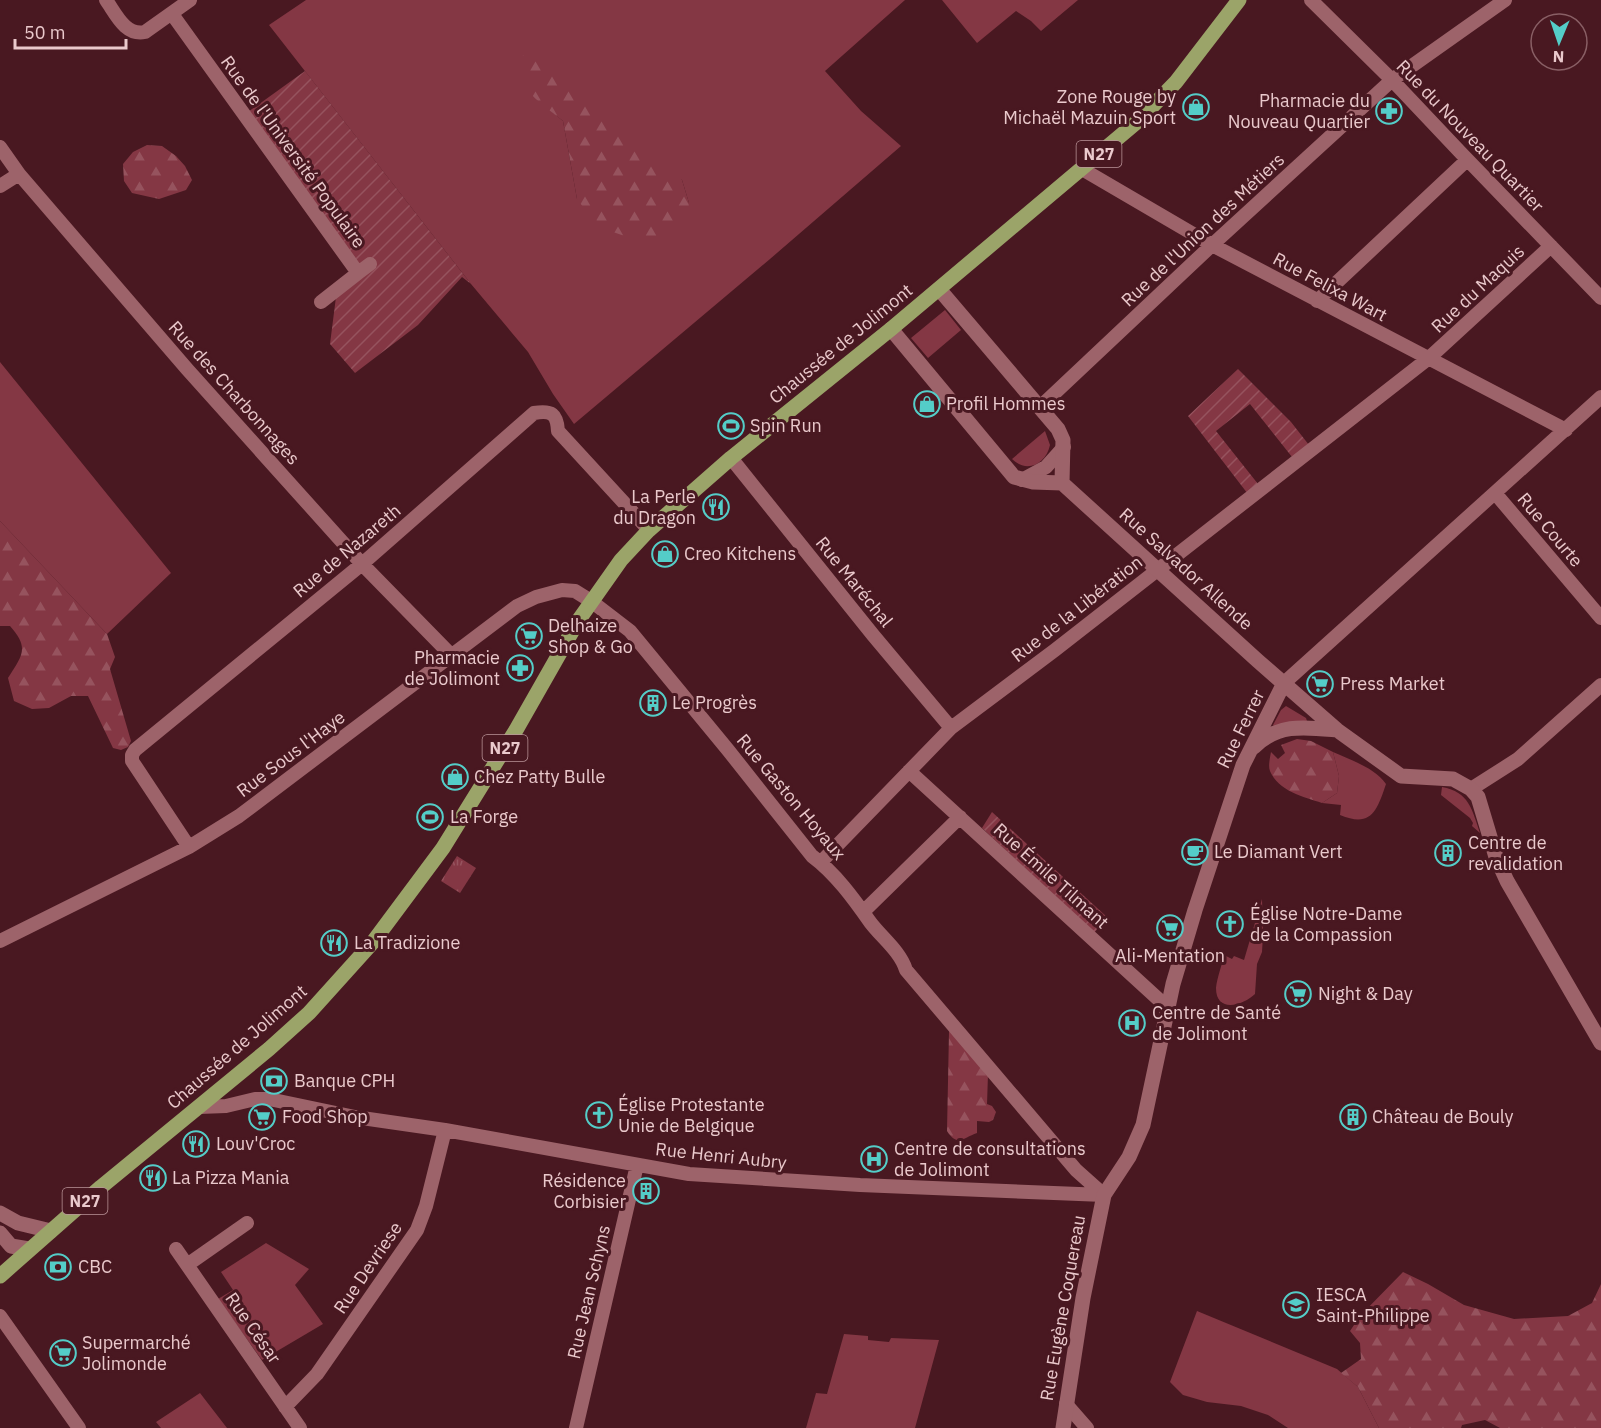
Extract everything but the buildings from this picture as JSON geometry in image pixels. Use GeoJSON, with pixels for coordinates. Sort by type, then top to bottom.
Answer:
{"type":"FeatureCollection","features":[{"type":"Feature","properties":{"kind":"main road","name":"Chaussée de Jolimont"},"geometry":{"type":"LineString","coordinates":[[51,1231],[269,1049],[309,1013],[373,942],[443,848],[516,730],[591,601],[621,560],[649,530],[731,458],[891,329],[1138,121],[1176,82],[1239,0]]}},
{"type":"Feature","properties":{"kind":"main road","name":"N27"},"geometry":{"type":"LineString","coordinates":[[0,1276],[51,1231]]}},
{"type":"Feature","properties":{"kind":"street"},"geometry":{"type":"LineString","coordinates":[[106,0],[128,30],[133,32],[145,32],[190,0]]}},
{"type":"Feature","properties":{"kind":"street","name":"Rue du Nouveau Quartier"},"geometry":{"type":"LineString","coordinates":[[1311,0],[1392,80],[1601,298]]}},
{"type":"Feature","properties":{"kind":"street","name":"Rue de l'Union des Métiers"},"geometry":{"type":"LineString","coordinates":[[1040,407],[1392,80],[1506,0]]}},
{"type":"Feature","properties":{"kind":"street","name":"Rue de l'Université Populaire"},"geometry":{"type":"LineString","coordinates":[[172,14],[358,273],[321,302]]}},
{"type":"Feature","properties":{"kind":"street","name":"Rue des Charbonnages"},"geometry":{"type":"LineString","coordinates":[[0,147],[19,174],[187,369],[362,564],[452,655]]}},
{"type":"Feature","properties":{"kind":"street"},"geometry":{"type":"LineString","coordinates":[[1317,301],[1467,160]]}},
{"type":"Feature","properties":{"kind":"street","name":"Rue Felixa Wart"},"geometry":{"type":"LineString","coordinates":[[1082,169],[1212,245],[1566,430]]}},
{"type":"Feature","properties":{"kind":"street"},"geometry":{"type":"LineString","coordinates":[[0,186],[19,174]]}},
{"type":"Feature","properties":{"kind":"street","name":"Rue du Maquis"},"geometry":{"type":"LineString","coordinates":[[1430,358],[1551,246]]}},
{"type":"Feature","properties":{"kind":"street"},"geometry":{"type":"LineString","coordinates":[[358,273],[370,264]]}},
{"type":"Feature","properties":{"kind":"street"},"geometry":{"type":"LineString","coordinates":[[891,329],[1014,477],[1033,482],[1062,483],[1064,440],[1058,429],[939,289]]}},
{"type":"Feature","properties":{"kind":"street","name":"Rue de la Libération"},"geometry":{"type":"LineString","coordinates":[[820,862],[951,728],[1430,358]]}},
{"type":"Feature","properties":{"kind":"street","name":"Rue Ferrer"},"geometry":{"type":"LineString","coordinates":[[1104,1195],[1129,1157],[1143,1125],[1168,1008],[1195,910],[1247,754],[1284,683],[1601,397]]}},
{"type":"Feature","properties":{"kind":"street","name":"Rue de Nazareth"},"geometry":{"type":"LineString","coordinates":[[189,847],[132,762],[132,755],[362,564],[534,413],[544,412],[555,415],[558,431],[649,530]]}},
{"type":"Feature","properties":{"kind":"street"},"geometry":{"type":"LineString","coordinates":[[1022,480],[1046,467],[1064,447]]}},
{"type":"Feature","properties":{"kind":"street","name":"Rue Maréchal"},"geometry":{"type":"LineString","coordinates":[[731,458],[951,728]]}},
{"type":"Feature","properties":{"kind":"street","name":"Rue Salvador Allende"},"geometry":{"type":"LineString","coordinates":[[1062,483],[1337,730],[1401,776],[1453,779],[1471,789]]}},
{"type":"Feature","properties":{"kind":"street","name":"Rue Courte"},"geometry":{"type":"LineString","coordinates":[[1495,493],[1601,618]]}},
{"type":"Feature","properties":{"kind":"street","name":"Rue Sous l'Haye"},"geometry":{"type":"LineString","coordinates":[[0,941],[189,847],[239,816],[517,606],[536,597],[562,590],[575,591],[591,601]]}},
{"type":"Feature","properties":{"kind":"street","name":"Rue Gaston Hoyaux"},"geometry":{"type":"LineString","coordinates":[[591,601],[630,631],[812,856],[864,911],[903,962],[906,970],[1076,1170],[1104,1195]]}},
{"type":"Feature","properties":{"kind":"street"},"geometry":{"type":"LineString","coordinates":[[1601,685],[1518,759],[1471,789],[1478,797],[1496,857],[1507,881],[1601,1043]]}},
{"type":"Feature","properties":{"kind":"street"},"geometry":{"type":"LineString","coordinates":[[1247,754],[1260,741],[1275,732],[1301,727],[1337,730]]}},
{"type":"Feature","properties":{"kind":"street","name":"Rue Émile Tilmant"},"geometry":{"type":"LineString","coordinates":[[909,771],[1168,1008]]}},
{"type":"Feature","properties":{"kind":"street"},"geometry":{"type":"LineString","coordinates":[[864,911],[960,817]]}},
{"type":"Feature","properties":{"kind":"street","name":"Rue Henri Aubry"},"geometry":{"type":"LineString","coordinates":[[199,1107],[226,1106],[255,1099],[269,1099],[354,1118],[445,1130],[689,1174],[765,1180],[1104,1195]]}},
{"type":"Feature","properties":{"kind":"street","name":"Rue Devriese"},"geometry":{"type":"LineString","coordinates":[[285,1407],[317,1374],[417,1230],[426,1206],[445,1130]]}},
{"type":"Feature","properties":{"kind":"street","name":"Rue Jean Schyns"},"geometry":{"type":"LineString","coordinates":[[576,1428],[637,1165]]}},
{"type":"Feature","properties":{"kind":"street","name":"Rue Eugène Coquereau"},"geometry":{"type":"LineString","coordinates":[[1063,1428],[1083,1298],[1104,1195]]}},
{"type":"Feature","properties":{"kind":"street"},"geometry":{"type":"LineString","coordinates":[[0,1214],[18,1223],[51,1231]]}},
{"type":"Feature","properties":{"kind":"street"},"geometry":{"type":"LineString","coordinates":[[187,1265],[247,1223]]}},
{"type":"Feature","properties":{"kind":"street"},"geometry":{"type":"LineString","coordinates":[[0,1233],[11,1246],[29,1249]]}},
{"type":"Feature","properties":{"kind":"street","name":"Rue César"},"geometry":{"type":"LineString","coordinates":[[176,1250],[300,1428]]}},
{"type":"Feature","properties":{"kind":"street"},"geometry":{"type":"LineString","coordinates":[[0,1316],[78,1428]]}},
{"type":"Feature","properties":{"kind":"street"},"geometry":{"type":"LineString","coordinates":[[1066,1404],[1087,1428]]}},
{"type":"Feature","properties":{"kind":"green space"},"geometry":{"type":"Polygon","coordinates":[[[306,0],[905,0],[825,71],[861,111],[901,146],[574,424],[528,352],[471,284],[269,25],[306,0]],[[550,110],[563,121],[577,199],[689,203],[682,180],[550,110]]]}},
{"type":"Feature","properties":{"kind":"green space"},"geometry":{"type":"Polygon","coordinates":[[[942,0],[1078,0],[1041,31],[1016,11],[977,43],[942,0]]]}},
{"type":"Feature","properties":{"kind":"green space"},"geometry":{"type":"Polygon","coordinates":[[[542,52],[682,180],[689,203],[687,222],[671,237],[651,245],[613,232],[590,216],[577,199],[563,121],[526,88],[519,69],[517,57],[542,52]]]}},
{"type":"Feature","properties":{"kind":"green space"},"geometry":{"type":"Polygon","coordinates":[[[305,71],[471,284],[462,277],[418,325],[355,373],[330,344],[337,289],[358,273],[244,115],[305,71]]]}},
{"type":"Feature","properties":{"kind":"green space"},"geometry":{"type":"Polygon","coordinates":[[[147,145],[162,146],[185,166],[192,180],[186,190],[159,199],[132,193],[124,181],[123,164],[133,152],[147,145]]]}},
{"type":"Feature","properties":{"kind":"green space"},"geometry":{"type":"Polygon","coordinates":[[[945,310],[961,330],[928,358],[911,338],[945,310]]]}},
{"type":"Feature","properties":{"kind":"green space"},"geometry":{"type":"Polygon","coordinates":[[[0,362],[171,573],[107,634],[0,521],[0,362]]]}},
{"type":"Feature","properties":{"kind":"green space"},"geometry":{"type":"Polygon","coordinates":[[[1238,369],[1291,422],[1309,445],[1296,462],[1250,404],[1216,431],[1262,489],[1251,498],[1188,416],[1238,369]]]}},
{"type":"Feature","properties":{"kind":"green space"},"geometry":{"type":"Polygon","coordinates":[[[1045,431],[1050,445],[1048,452],[1040,462],[1024,466],[1012,459],[1045,431]]]}},
{"type":"Feature","properties":{"kind":"green space"},"geometry":{"type":"Polygon","coordinates":[[[0,521],[107,634],[115,657],[110,669],[131,741],[128,747],[121,750],[113,748],[88,696],[71,696],[49,708],[32,709],[14,701],[8,678],[20,658],[22,646],[10,626],[0,626],[0,521]]]}},
{"type":"Feature","properties":{"kind":"green space"},"geometry":{"type":"Polygon","coordinates":[[[1286,706],[1306,718],[1307,721],[1275,728],[1273,725],[1281,710],[1286,706]]]}},
{"type":"Feature","properties":{"kind":"green space"},"geometry":{"type":"Polygon","coordinates":[[[1297,739],[1311,741],[1333,752],[1339,776],[1337,793],[1322,803],[1285,788],[1279,784],[1270,771],[1271,752],[1278,759],[1285,753],[1281,745],[1297,739]]]}},
{"type":"Feature","properties":{"kind":"green space"},"geometry":{"type":"Polygon","coordinates":[[[1333,752],[1376,773],[1386,784],[1376,809],[1366,818],[1351,819],[1340,815],[1341,805],[1322,803],[1337,793],[1339,776],[1333,752]]]}},
{"type":"Feature","properties":{"kind":"green space"},"geometry":{"type":"Polygon","coordinates":[[[1442,787],[1451,789],[1464,797],[1472,809],[1480,833],[1472,826],[1470,818],[1441,795],[1442,787]]]}},
{"type":"Feature","properties":{"kind":"green space"},"geometry":{"type":"Polygon","coordinates":[[[992,812],[1107,917],[1094,933],[982,828],[992,812]]]}},
{"type":"Feature","properties":{"kind":"green space"},"geometry":{"type":"Polygon","coordinates":[[[457,856],[476,868],[460,893],[441,881],[457,856]]]}},
{"type":"Feature","properties":{"kind":"green space"},"geometry":{"type":"Polygon","coordinates":[[[1262,899],[1262,952],[1257,964],[1255,994],[1238,1004],[1225,1004],[1217,996],[1216,988],[1224,955],[1232,959],[1234,956],[1244,960],[1262,899]]]}},
{"type":"Feature","properties":{"kind":"green space"},"geometry":{"type":"Polygon","coordinates":[[[951,1029],[988,1074],[987,1104],[992,1106],[996,1112],[993,1120],[989,1122],[977,1121],[977,1133],[961,1140],[954,1139],[947,1131],[949,1032],[951,1029]]]}},
{"type":"Feature","properties":{"kind":"green space"},"geometry":{"type":"Polygon","coordinates":[[[266,1243],[309,1269],[295,1285],[323,1324],[262,1360],[218,1299],[233,1290],[221,1272],[266,1243]]]}},
{"type":"Feature","properties":{"kind":"green space"},"geometry":{"type":"Polygon","coordinates":[[[1403,1272],[1464,1305],[1514,1319],[1568,1316],[1592,1303],[1601,1284],[1601,1428],[1500,1428],[1485,1420],[1462,1425],[1461,1428],[1379,1428],[1358,1387],[1341,1373],[1361,1359],[1360,1343],[1350,1331],[1360,1316],[1403,1272]]]}},
{"type":"Feature","properties":{"kind":"green space"},"geometry":{"type":"Polygon","coordinates":[[[1197,1311],[1337,1369],[1358,1387],[1379,1428],[1288,1428],[1268,1415],[1241,1406],[1207,1402],[1183,1395],[1170,1382],[1197,1311]]]}},
{"type":"Feature","properties":{"kind":"green space"},"geometry":{"type":"Polygon","coordinates":[[[844,1334],[868,1336],[868,1340],[889,1342],[891,1338],[939,1340],[915,1428],[806,1428],[816,1393],[827,1394],[844,1334]]]}},
{"type":"Feature","properties":{"kind":"green space"},"geometry":{"type":"Polygon","coordinates":[[[200,1393],[227,1428],[161,1428],[156,1422],[200,1393]]]}},
{"type":"Feature","properties":{"kind":"place","name":"Zone Rouge by Michaël Mazuin Sport"},"geometry":{"type":"Point","coordinates":[1196,107]}},
{"type":"Feature","properties":{"kind":"place","name":"Pharmacie du Nouveau Quartier"},"geometry":{"type":"Point","coordinates":[1389,111]}},
{"type":"Feature","properties":{"kind":"place","name":"Profil Hommes"},"geometry":{"type":"Point","coordinates":[927,404]}},
{"type":"Feature","properties":{"kind":"place","name":"Spin Run"},"geometry":{"type":"Point","coordinates":[731,426]}},
{"type":"Feature","properties":{"kind":"place","name":"La Perle du Dragon"},"geometry":{"type":"Point","coordinates":[716,507]}},
{"type":"Feature","properties":{"kind":"place","name":"Creo Kitchens"},"geometry":{"type":"Point","coordinates":[665,554]}},
{"type":"Feature","properties":{"kind":"place","name":"Delhaize Shop & Go"},"geometry":{"type":"Point","coordinates":[529,636]}},
{"type":"Feature","properties":{"kind":"place","name":"Pharmacie de Jolimont"},"geometry":{"type":"Point","coordinates":[520,668]}},
{"type":"Feature","properties":{"kind":"place","name":"Press Market"},"geometry":{"type":"Point","coordinates":[1320,684]}},
{"type":"Feature","properties":{"kind":"place","name":"Le Progrès"},"geometry":{"type":"Point","coordinates":[653,703]}},
{"type":"Feature","properties":{"kind":"place","name":"Chez Patty Bulle"},"geometry":{"type":"Point","coordinates":[455,777]}},
{"type":"Feature","properties":{"kind":"place","name":"La Forge"},"geometry":{"type":"Point","coordinates":[430,817]}},
{"type":"Feature","properties":{"kind":"place","name":"Le Diamant Vert"},"geometry":{"type":"Point","coordinates":[1195,852]}},
{"type":"Feature","properties":{"kind":"place","name":"Centre de revalidation"},"geometry":{"type":"Point","coordinates":[1448,853]}},
{"type":"Feature","properties":{"kind":"place","name":"Église Notre-Dame de la Compassion"},"geometry":{"type":"Point","coordinates":[1230,924]}},
{"type":"Feature","properties":{"kind":"place","name":"Ali-Mentation"},"geometry":{"type":"Point","coordinates":[1170,928]}},
{"type":"Feature","properties":{"kind":"place","name":"La Tradizione"},"geometry":{"type":"Point","coordinates":[334,943]}},
{"type":"Feature","properties":{"kind":"place","name":"Night & Day"},"geometry":{"type":"Point","coordinates":[1298,994]}},
{"type":"Feature","properties":{"kind":"place","name":"Centre de Santé de Jolimont"},"geometry":{"type":"Point","coordinates":[1132,1023]}},
{"type":"Feature","properties":{"kind":"place","name":"Banque CPH"},"geometry":{"type":"Point","coordinates":[274,1081]}},
{"type":"Feature","properties":{"kind":"place","name":"Église Protestante Unie de Belgique"},"geometry":{"type":"Point","coordinates":[599,1115]}},
{"type":"Feature","properties":{"kind":"place","name":"Food Shop"},"geometry":{"type":"Point","coordinates":[262,1117]}},
{"type":"Feature","properties":{"kind":"place","name":"Château de Bouly"},"geometry":{"type":"Point","coordinates":[1353,1117]}},
{"type":"Feature","properties":{"kind":"place","name":"Louv'Croc"},"geometry":{"type":"Point","coordinates":[196,1144]}},
{"type":"Feature","properties":{"kind":"place","name":"Centre de consultations de Jolimont"},"geometry":{"type":"Point","coordinates":[874,1159]}},
{"type":"Feature","properties":{"kind":"place","name":"La Pizza Mania"},"geometry":{"type":"Point","coordinates":[153,1178]}},
{"type":"Feature","properties":{"kind":"place","name":"Résidence Corbisier"},"geometry":{"type":"Point","coordinates":[646,1191]}},
{"type":"Feature","properties":{"kind":"place","name":"CBC"},"geometry":{"type":"Point","coordinates":[58,1267]}},
{"type":"Feature","properties":{"kind":"place","name":"IESCA Saint-Philippe"},"geometry":{"type":"Point","coordinates":[1296,1305]}},
{"type":"Feature","properties":{"kind":"place","name":"Supermarché Jolimonde"},"geometry":{"type":"Point","coordinates":[63,1353]}}]}
